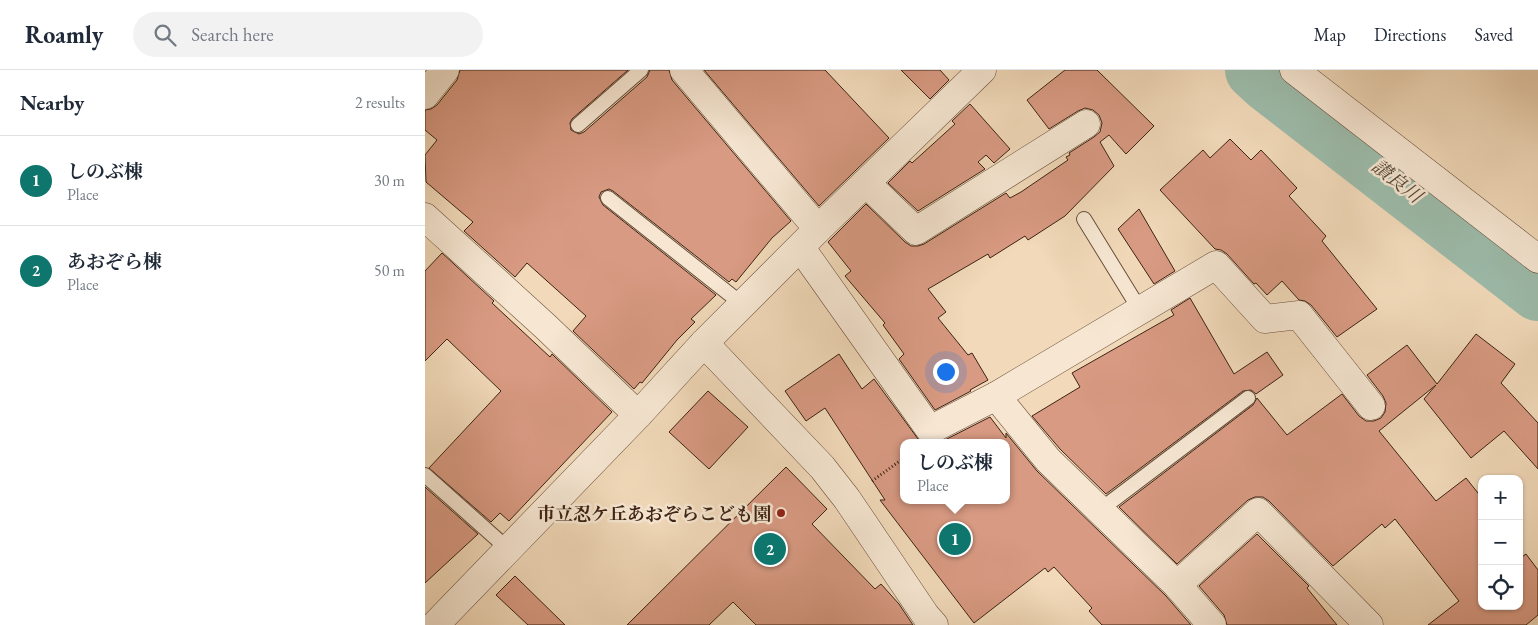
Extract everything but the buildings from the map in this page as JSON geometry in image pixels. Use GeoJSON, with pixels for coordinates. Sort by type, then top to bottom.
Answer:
{"type":"FeatureCollection","features":[{"type":"Feature","properties":{"kind":"street"},"geometry":{"type":"LineString","coordinates":[[425,95],[445,70]]}},
{"type":"Feature","properties":{"kind":"street"},"geometry":{"type":"LineString","coordinates":[[684,70],[810,238],[930,430],[996,396],[1216,265],[1265,319],[1299,315],[1371,406]]}},
{"type":"Feature","properties":{"kind":"street"},"geometry":{"type":"LineString","coordinates":[[435,625],[638,415],[704,342],[982,70]]}},
{"type":"Feature","properties":{"kind":"street"},"geometry":{"type":"LineString","coordinates":[[1294,70],[1538,259]]}},
{"type":"Feature","properties":{"kind":"street"},"geometry":{"type":"LineString","coordinates":[[866,183],[916,231],[1086,124]]}},
{"type":"Feature","properties":{"kind":"street"},"geometry":{"type":"LineString","coordinates":[[425,216],[545,326],[638,415]]}},
{"type":"Feature","properties":{"kind":"street"},"geometry":{"type":"LineString","coordinates":[[704,342],[822,467],[847,498],[926,616],[935,625]]}},
{"type":"Feature","properties":{"kind":"street"},"geometry":{"type":"LineString","coordinates":[[996,396],[1048,460],[1177,585],[1212,625]]}},
{"type":"Feature","properties":{"kind":"street"},"geometry":{"type":"LineString","coordinates":[[1177,585],[1258,512],[1369,625]]}},
{"type":"Feature","properties":{"kind":"lane"},"geometry":{"type":"LineString","coordinates":[[578,125],[641,70]]}},
{"type":"Feature","properties":{"kind":"lane"},"geometry":{"type":"LineString","coordinates":[[608,198],[742,304]]}},
{"type":"Feature","properties":{"kind":"lane"},"geometry":{"type":"LineString","coordinates":[[1084,219],[1140,310]]}},
{"type":"Feature","properties":{"kind":"lane"},"geometry":{"type":"LineString","coordinates":[[1100,510],[1248,398]]}},
{"type":"Feature","properties":{"kind":"lane"},"geometry":{"type":"LineString","coordinates":[[425,475],[508,549]]}},
{"type":"Feature","properties":{"kind":"path"},"geometry":{"type":"LineString","coordinates":[[847,498],[900,461]]}},
{"type":"Feature","properties":{"kind":"waterway","name":"讃良川"},"geometry":{"type":"LineString","coordinates":[[1255,70],[1538,291]]}},
{"type":"Feature","properties":{"kind":"place","name":"市立忍ケ丘あおぞらこども園"},"geometry":{"type":"Point","coordinates":[781,513]}},
{"type":"Feature","properties":{"kind":"place","name":"しのぶ棟"},"geometry":{"type":"Point","coordinates":[955,539]}},
{"type":"Feature","properties":{"kind":"place","name":"あおぞら棟"},"geometry":{"type":"Point","coordinates":[770,549]}}]}
